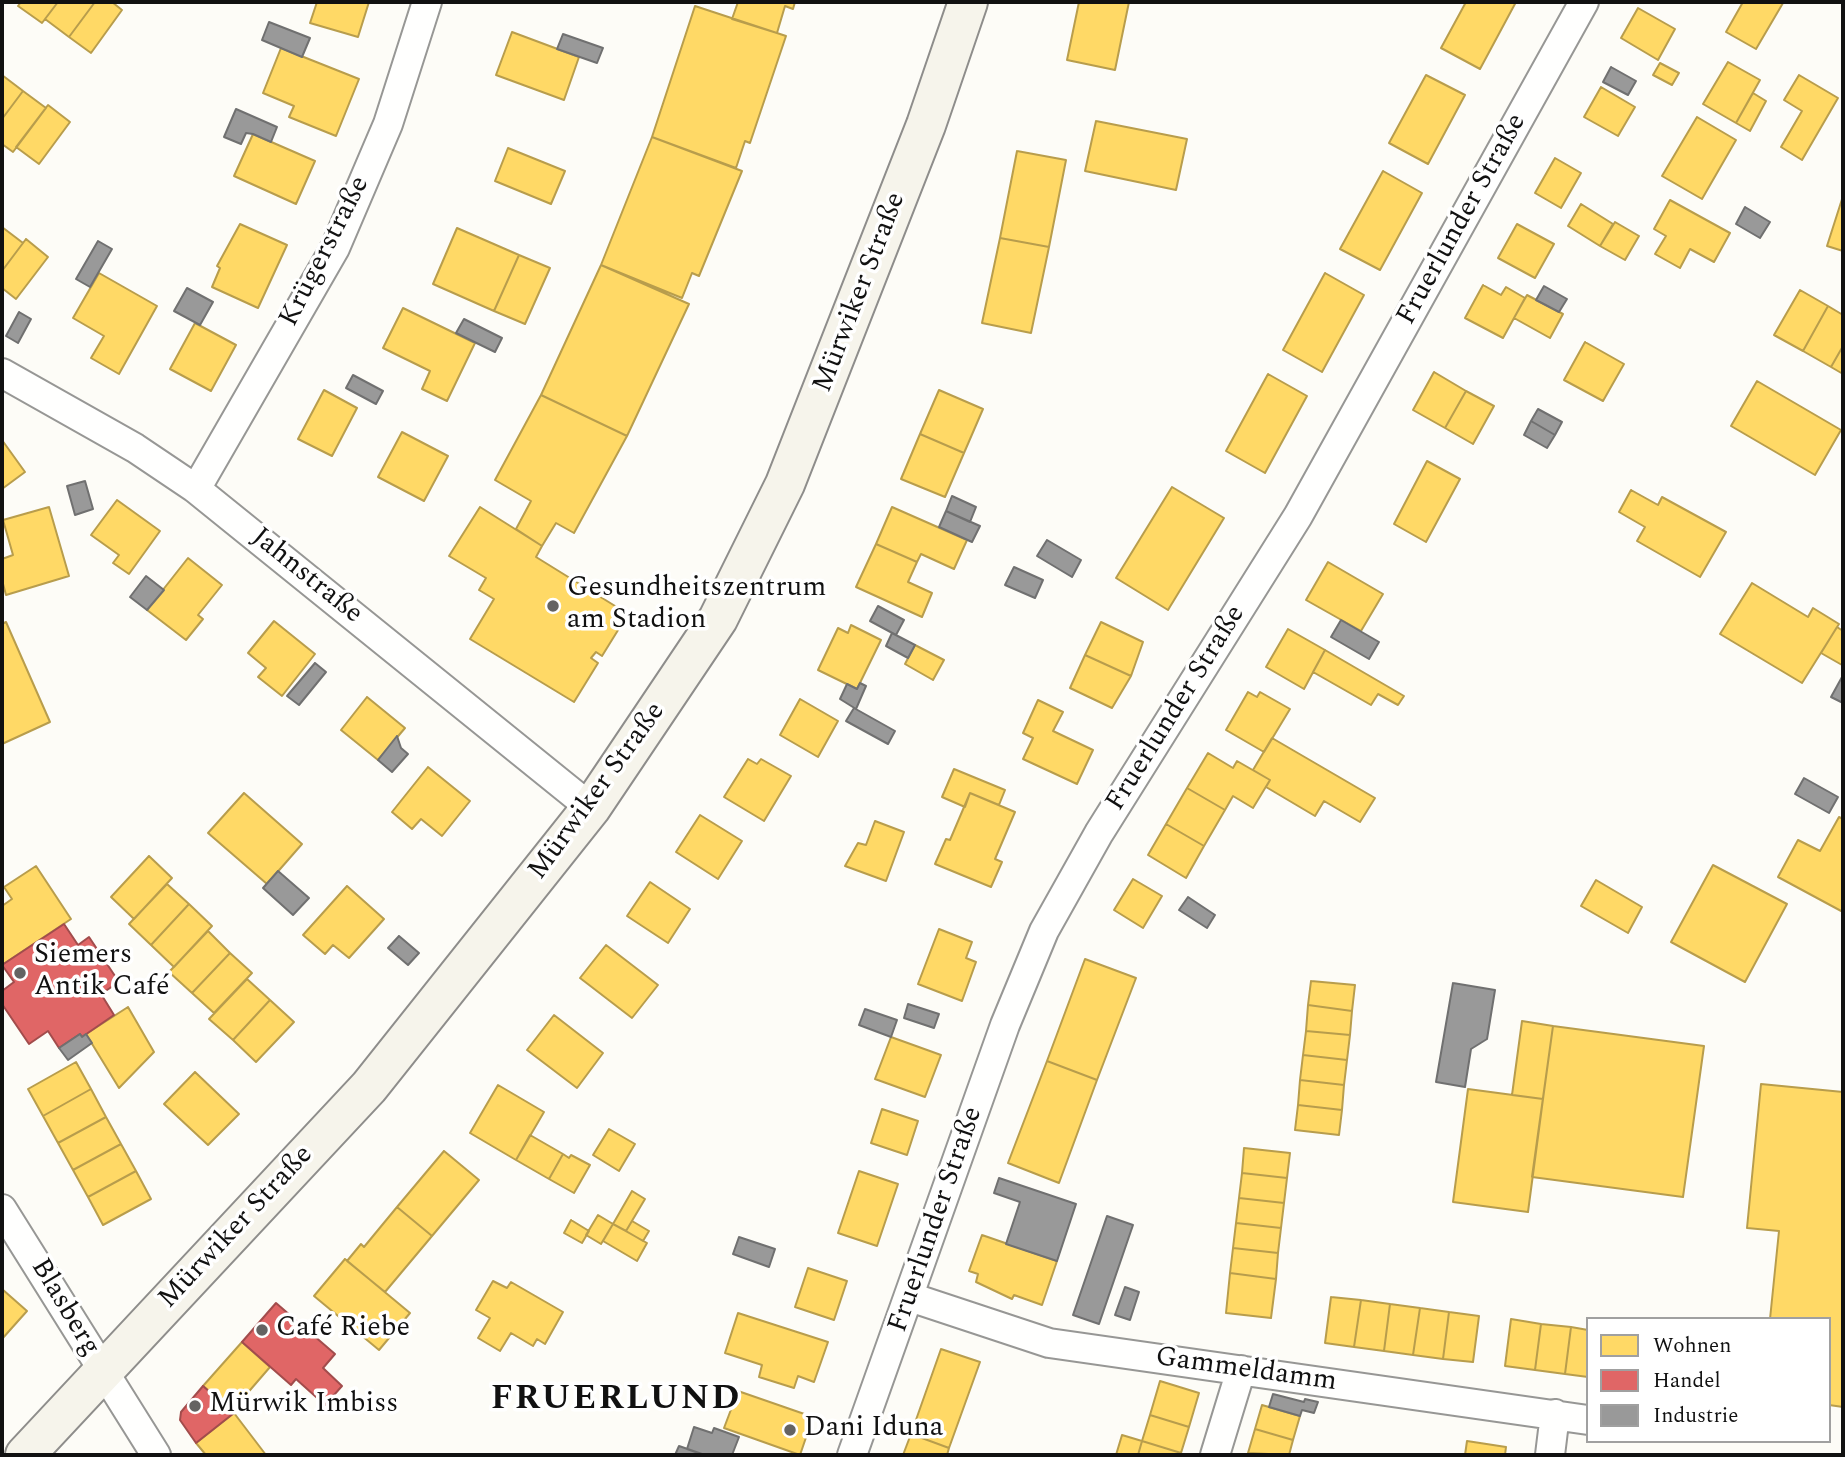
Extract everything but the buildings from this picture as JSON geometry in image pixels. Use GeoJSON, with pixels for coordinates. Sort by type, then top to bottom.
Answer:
{"type":"FeatureCollection","features":[{"type":"Feature","properties":{"kind":"main road","name":"Mürwiker Straße"},"geometry":{"type":"LineString","coordinates":[[24,1455],[369,1087],[591,808],[718,619],[785,484],[926,125],[968,2]]}},
{"type":"Feature","properties":{"kind":"street","name":"Krügerstraße"},"geometry":{"type":"LineString","coordinates":[[196,489],[335,248],[388,124],[427,2]]}},
{"type":"Feature","properties":{"kind":"street","name":"Fruerlunder Straße"},"geometry":{"type":"LineString","coordinates":[[852,1455],[1005,1025],[1044,931],[1099,833],[1298,516],[1584,2]]}},
{"type":"Feature","properties":{"kind":"street","name":"Jahnstraße"},"geometry":{"type":"LineString","coordinates":[[2,373],[135,448],[196,489],[591,808]]}},
{"type":"Feature","properties":{"kind":"street","name":"Blasberg"},"geometry":{"type":"LineString","coordinates":[[2,1209],[156,1455]]}},
{"type":"Feature","properties":{"kind":"street","name":"Gammeldamm"},"geometry":{"type":"LineString","coordinates":[[910,1297],[1049,1343],[1586,1420]]}},
{"type":"Feature","properties":{"kind":"street"},"geometry":{"type":"LineString","coordinates":[[1215,1455],[1241,1370]]}},
{"type":"Feature","properties":{"kind":"street"},"geometry":{"type":"LineString","coordinates":[[1550,1455],[1556,1414]]}},
{"type":"Feature","properties":{"kind":"place","name":"Gesundheitszentrum am Stadion"},"geometry":{"type":"Point","coordinates":[553,606]}},
{"type":"Feature","properties":{"kind":"place","name":"Siemers Antik Café"},"geometry":{"type":"Point","coordinates":[20,973]}},
{"type":"Feature","properties":{"kind":"place","name":"Café Riebe"},"geometry":{"type":"Point","coordinates":[262,1330]}},
{"type":"Feature","properties":{"kind":"place","name":"Mürwik Imbiss"},"geometry":{"type":"Point","coordinates":[195,1406]}},
{"type":"Feature","properties":{"kind":"place","name":"Dani Iduna"},"geometry":{"type":"Point","coordinates":[790,1430]}},
{"type":"Feature","properties":{"kind":"district","name":"FRUERLUND"},"geometry":{"type":"Point","coordinates":[616,1401]}}]}
